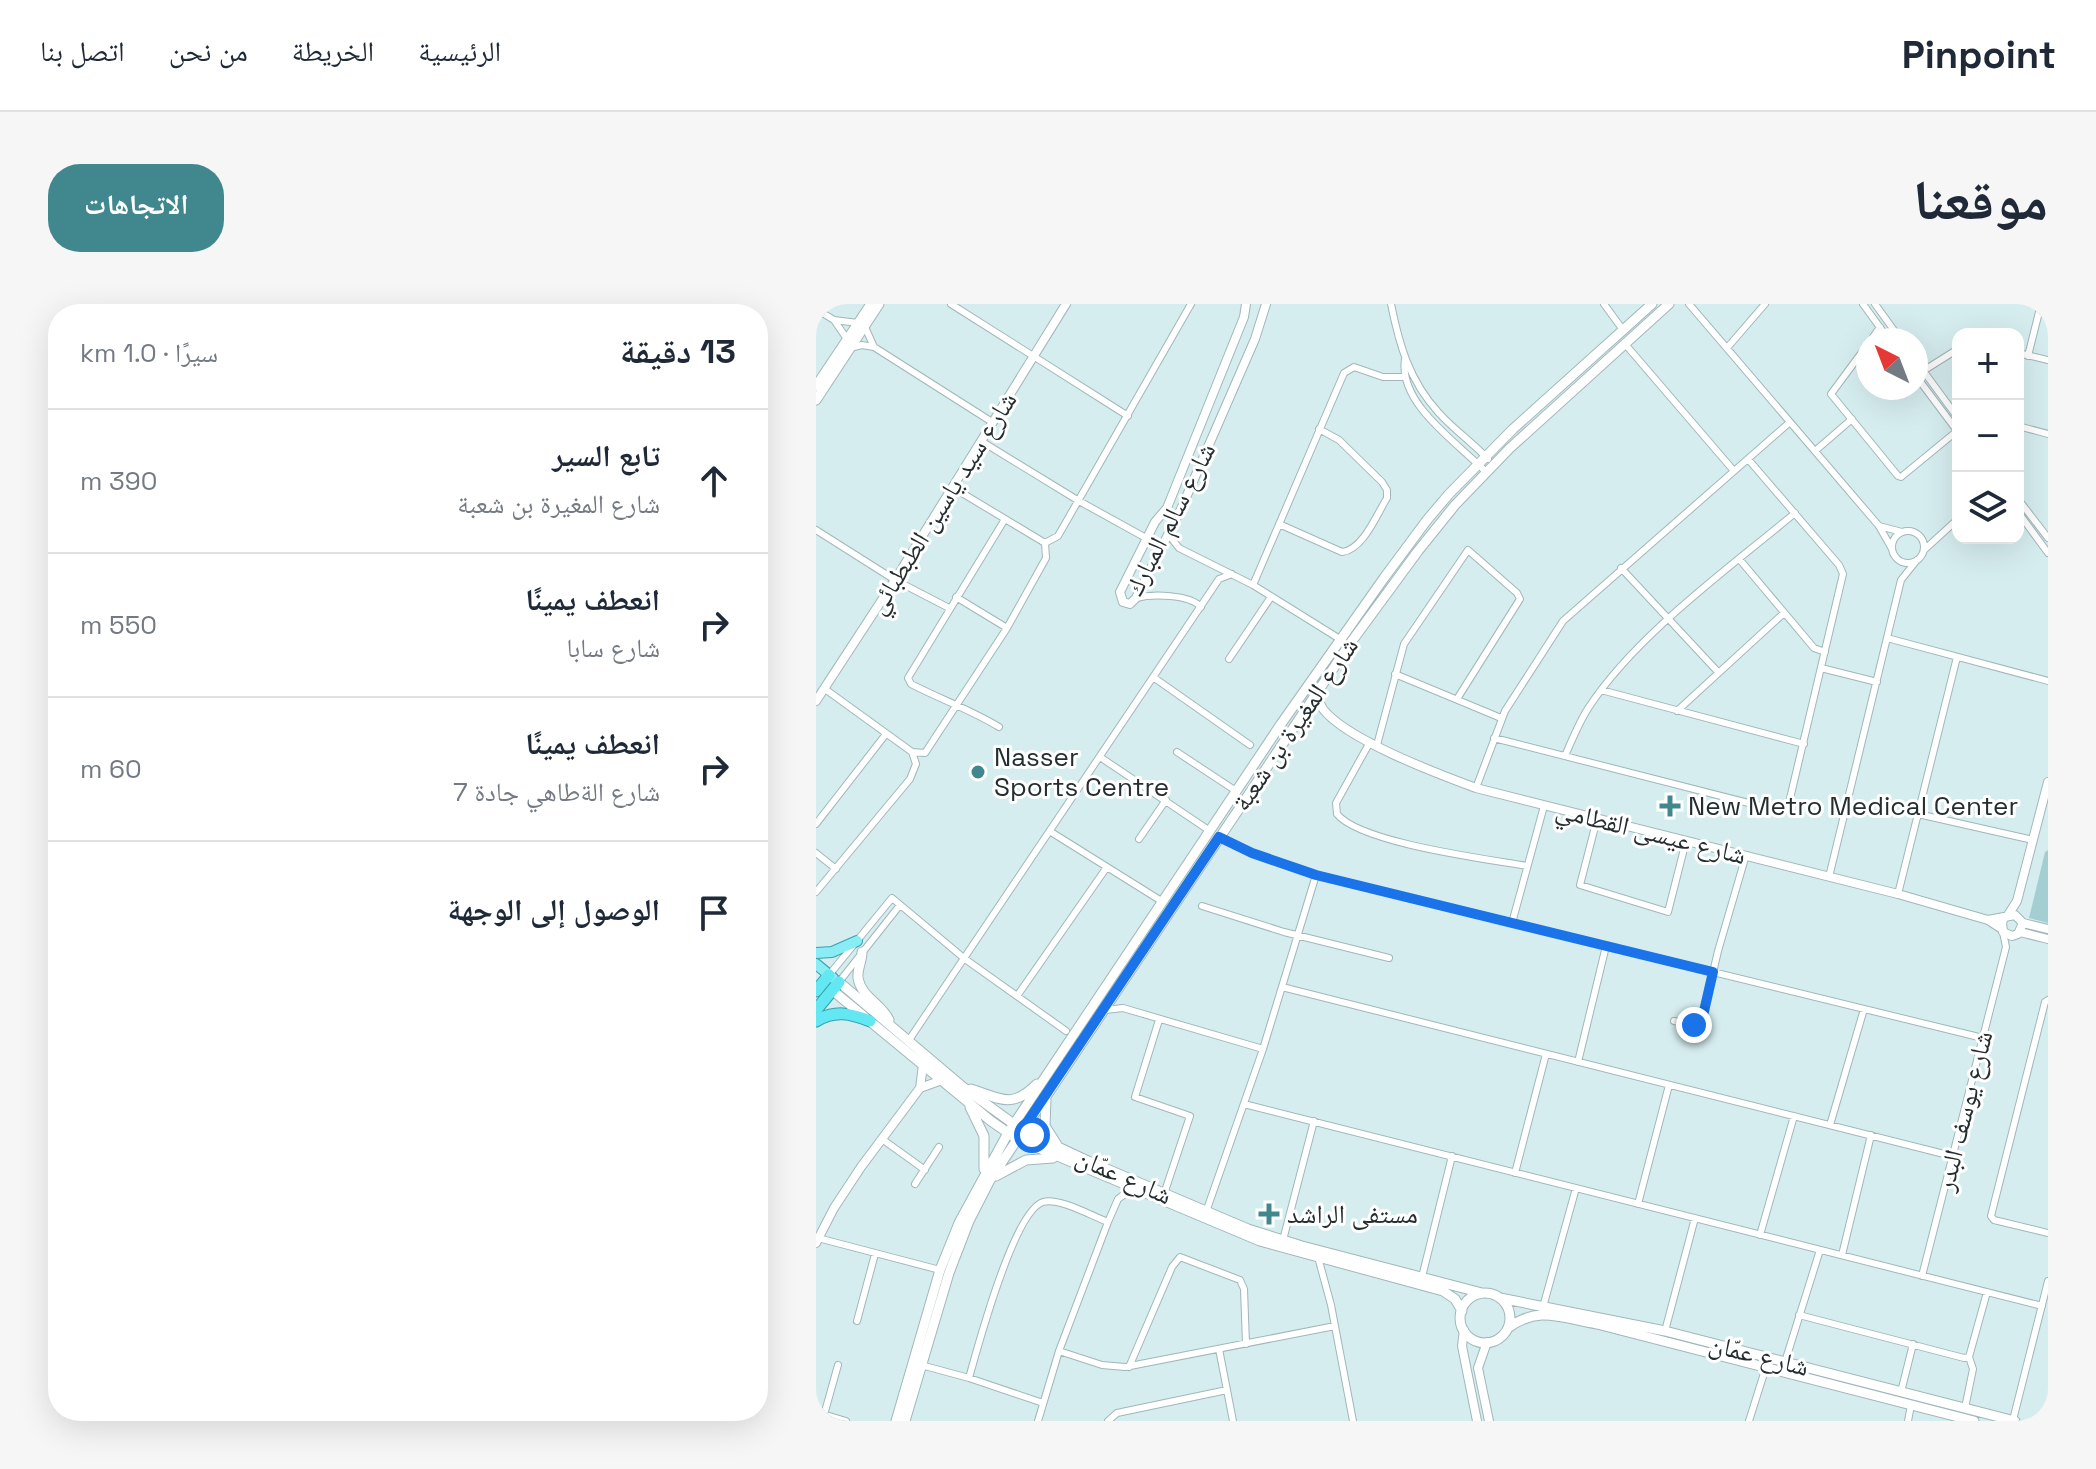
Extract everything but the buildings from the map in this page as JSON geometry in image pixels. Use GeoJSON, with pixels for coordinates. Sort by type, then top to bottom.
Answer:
{"type":"FeatureCollection","features":[{"type":"Feature","properties":{"kind":"highway"},"geometry":{"type":"LineString","coordinates":[[816,1010],[826,983]]}},
{"type":"Feature","properties":{"kind":"highway"},"geometry":{"type":"LineString","coordinates":[[816,1021],[840,1013],[870,1021]]}},
{"type":"Feature","properties":{"kind":"main road"},"geometry":{"type":"LineString","coordinates":[[816,400],[871,304]]}},
{"type":"Feature","properties":{"kind":"main road"},"geometry":{"type":"LineString","coordinates":[[861,325],[879,304]]}},
{"type":"Feature","properties":{"kind":"main road","name":"شارع المغيرة بن شعبة"},"geometry":{"type":"LineString","coordinates":[[905,1421],[940,1270],[987,1178],[1056,1065],[1209,831],[1345,642],[1486,464],[1535,408],[1652,304]]}},
{"type":"Feature","properties":{"kind":"main road","name":"شارع المغيرة بن شعبة"},"geometry":{"type":"LineString","coordinates":[[1486,464],[1669,304]]}},
{"type":"Feature","properties":{"kind":"main road"},"geometry":{"type":"LineString","coordinates":[[816,386],[849,344]]}},
{"type":"Feature","properties":{"kind":"main road","name":"شارع المغيرة بن شعبة"},"geometry":{"type":"LineString","coordinates":[[1015,1131],[1046,1097],[1105,1010],[1318,691],[1345,642]]}},
{"type":"Feature","properties":{"kind":"main road"},"geometry":{"type":"LineString","coordinates":[[816,953],[832,952],[859,938]]}},
{"type":"Feature","properties":{"kind":"main road"},"geometry":{"type":"LineString","coordinates":[[862,952],[858,973],[860,984],[886,1013],[889,1024]]}},
{"type":"Feature","properties":{"kind":"main road","name":"شارع عمّان"},"geometry":{"type":"LineString","coordinates":[[816,964],[826,983],[870,1021],[967,1100],[1015,1131],[1115,1182],[1260,1241],[1443,1291],[1455,1299],[1462,1311]]}},
{"type":"Feature","properties":{"kind":"main road","name":"شارع عمّان"},"geometry":{"type":"LineString","coordinates":[[826,983],[889,1024],[1015,1131]]}},
{"type":"Feature","properties":{"kind":"main road"},"geometry":{"type":"LineString","coordinates":[[964,1088],[996,1099],[1016,1099],[1029,1092],[1056,1065]]}},
{"type":"Feature","properties":{"kind":"main road"},"geometry":{"type":"LineString","coordinates":[[967,1100],[984,1136],[987,1178],[1019,1162],[1059,1153],[1045,1126],[1043,1114],[1046,1097]]}},
{"type":"Feature","properties":{"kind":"main road","name":"شارع عمّان"},"geometry":{"type":"LineString","coordinates":[[1059,1153],[1283,1240],[1482,1293]]}},
{"type":"Feature","properties":{"kind":"main road","name":"شارع المغيرة بن شعبة"},"geometry":{"type":"LineString","coordinates":[[896,1421],[987,1178]]}},
{"type":"Feature","properties":{"kind":"main road"},"geometry":{"type":"LineString","coordinates":[[1482,1293],[1500,1298],[1509,1312],[1508,1328],[1501,1336],[1487,1342],[1471,1338],[1464,1330],[1462,1311],[1472,1297],[1482,1293]]}},
{"type":"Feature","properties":{"kind":"main road","name":"شارع عمّان"},"geometry":{"type":"LineString","coordinates":[[1500,1298],[1665,1331],[2014,1421]]}},
{"type":"Feature","properties":{"kind":"main road","name":"شارع عمّان"},"geometry":{"type":"LineString","coordinates":[[1508,1328],[1521,1318],[1539,1314],[1597,1324],[1911,1405],[1950,1418],[1974,1421]]}},
{"type":"Feature","properties":{"kind":"street"},"geometry":{"type":"LineString","coordinates":[[951,304],[1128,416]]}},
{"type":"Feature","properties":{"kind":"street"},"geometry":{"type":"LineString","coordinates":[[965,313],[971,304]]}},
{"type":"Feature","properties":{"kind":"street","name":"شارع سيد ياسين الطبطبائي"},"geometry":{"type":"LineString","coordinates":[[816,701],[1066,304]]}},
{"type":"Feature","properties":{"kind":"street"},"geometry":{"type":"LineString","coordinates":[[1045,543],[1058,536],[1191,304]]}},
{"type":"Feature","properties":{"kind":"street"},"geometry":{"type":"LineString","coordinates":[[1238,304],[1244,317]]}},
{"type":"Feature","properties":{"kind":"street","name":"شارع سالم المبارك"},"geometry":{"type":"LineString","coordinates":[[1246,304],[1244,317],[1174,494],[1163,516],[1155,522],[1146,538],[1120,594],[1126,604],[1136,598],[1175,520],[1255,339],[1266,304]]}},
{"type":"Feature","properties":{"kind":"street"},"geometry":{"type":"LineString","coordinates":[[1391,304],[1396,334],[1405,359],[1437,411],[1486,464]]}},
{"type":"Feature","properties":{"kind":"street"},"geometry":{"type":"LineString","coordinates":[[1604,304],[1623,330]]}},
{"type":"Feature","properties":{"kind":"street"},"geometry":{"type":"LineString","coordinates":[[1689,304],[1879,526],[1894,553],[1905,563],[1917,560]]}},
{"type":"Feature","properties":{"kind":"street"},"geometry":{"type":"LineString","coordinates":[[1727,348],[1765,304]]}},
{"type":"Feature","properties":{"kind":"street"},"geometry":{"type":"LineString","coordinates":[[1863,304],[1880,327]]}},
{"type":"Feature","properties":{"kind":"street"},"geometry":{"type":"LineString","coordinates":[[2028,356],[2041,304]]}},
{"type":"Feature","properties":{"kind":"street"},"geometry":{"type":"LineString","coordinates":[[1878,305],[1893,328]]}},
{"type":"Feature","properties":{"kind":"street"},"geometry":{"type":"LineString","coordinates":[[816,309],[834,320],[861,325],[874,347]]}},
{"type":"Feature","properties":{"kind":"street"},"geometry":{"type":"LineString","coordinates":[[834,320],[849,344],[874,347],[992,422]]}},
{"type":"Feature","properties":{"kind":"street"},"geometry":{"type":"LineString","coordinates":[[1625,344],[1734,471]]}},
{"type":"Feature","properties":{"kind":"street"},"geometry":{"type":"LineString","coordinates":[[1928,368],[1952,353]]}},
{"type":"Feature","properties":{"kind":"street"},"geometry":{"type":"LineString","coordinates":[[2024,355],[2048,360]]}},
{"type":"Feature","properties":{"kind":"street"},"geometry":{"type":"LineString","coordinates":[[1405,359],[1404,377],[1429,417],[1486,464]]}},
{"type":"Feature","properties":{"kind":"street"},"geometry":{"type":"LineString","coordinates":[[1856,360],[1831,394],[1899,477],[1952,437]]}},
{"type":"Feature","properties":{"kind":"street"},"geometry":{"type":"LineString","coordinates":[[1253,585],[1342,376],[1349,368],[1356,368],[1383,377],[1404,377]]}},
{"type":"Feature","properties":{"kind":"street"},"geometry":{"type":"LineString","coordinates":[[1928,381],[1952,407]]}},
{"type":"Feature","properties":{"kind":"street"},"geometry":{"type":"LineString","coordinates":[[1928,385],[1952,423]]}},
{"type":"Feature","properties":{"kind":"street"},"geometry":{"type":"LineString","coordinates":[[1815,451],[1852,419]]}},
{"type":"Feature","properties":{"kind":"street"},"geometry":{"type":"LineString","coordinates":[[1476,788],[1501,718],[1557,628],[1621,568],[1790,422]]}},
{"type":"Feature","properties":{"kind":"street"},"geometry":{"type":"LineString","coordinates":[[2024,428],[2048,434]]}},
{"type":"Feature","properties":{"kind":"street"},"geometry":{"type":"LineString","coordinates":[[1279,524],[1348,552],[1356,546],[1387,498],[1382,482],[1339,440],[1319,429]]}},
{"type":"Feature","properties":{"kind":"street"},"geometry":{"type":"LineString","coordinates":[[981,441],[1146,538]]}},
{"type":"Feature","properties":{"kind":"street"},"geometry":{"type":"LineString","coordinates":[[1494,738],[1780,811],[1790,804],[1843,574],[1748,459]]}},
{"type":"Feature","properties":{"kind":"street"},"geometry":{"type":"LineString","coordinates":[[952,487],[1045,543]]}},
{"type":"Feature","properties":{"kind":"street"},"geometry":{"type":"LineString","coordinates":[[2024,507],[2048,538]]}},
{"type":"Feature","properties":{"kind":"street"},"geometry":{"type":"LineString","coordinates":[[1565,756],[1582,718],[1601,690],[1638,648],[1795,513]]}},
{"type":"Feature","properties":{"kind":"street"},"geometry":{"type":"LineString","coordinates":[[999,727],[974,712],[956,707],[911,684],[908,678],[1005,519]]}},
{"type":"Feature","properties":{"kind":"street"},"geometry":{"type":"LineString","coordinates":[[1175,520],[1174,544],[1253,585],[1345,642]]}},
{"type":"Feature","properties":{"kind":"street"},"geometry":{"type":"LineString","coordinates":[[2024,520],[2048,553]]}},
{"type":"Feature","properties":{"kind":"street"},"geometry":{"type":"LineString","coordinates":[[1829,877],[1901,580],[1937,535],[1952,524]]}},
{"type":"Feature","properties":{"kind":"street"},"geometry":{"type":"LineString","coordinates":[[1879,526],[1918,535],[1937,535]]}},
{"type":"Feature","properties":{"kind":"street"},"geometry":{"type":"LineString","coordinates":[[816,530],[895,580],[949,608]]}},
{"type":"Feature","properties":{"kind":"street"},"geometry":{"type":"LineString","coordinates":[[1901,580],[1893,541],[1902,532]]}},
{"type":"Feature","properties":{"kind":"street"},"geometry":{"type":"LineString","coordinates":[[1918,535],[1924,550]]}},
{"type":"Feature","properties":{"kind":"street"},"geometry":{"type":"LineString","coordinates":[[825,689],[912,752],[923,754],[1007,628],[1046,558],[1045,543]]}},
{"type":"Feature","properties":{"kind":"street"},"geometry":{"type":"LineString","coordinates":[[1457,699],[1520,599],[1468,550],[1406,640],[1374,744],[1336,803],[1337,814],[1345,823],[1384,838],[1527,866]]}},
{"type":"Feature","properties":{"kind":"street"},"geometry":{"type":"LineString","coordinates":[[1740,560],[1814,648],[1825,652]]}},
{"type":"Feature","properties":{"kind":"street"},"geometry":{"type":"LineString","coordinates":[[1621,568],[1718,672]]}},
{"type":"Feature","properties":{"kind":"street"},"geometry":{"type":"LineString","coordinates":[[909,1040],[1219,579],[1232,574]]}},
{"type":"Feature","properties":{"kind":"street"},"geometry":{"type":"LineString","coordinates":[[956,597],[1007,628]]}},
{"type":"Feature","properties":{"kind":"street"},"geometry":{"type":"LineString","coordinates":[[1229,659],[1271,597]]}},
{"type":"Feature","properties":{"kind":"street"},"geometry":{"type":"LineString","coordinates":[[1136,598],[1192,600],[1201,607]]}},
{"type":"Feature","properties":{"kind":"street"},"geometry":{"type":"LineString","coordinates":[[1677,711],[1784,613]]}},
{"type":"Feature","properties":{"kind":"street"},"geometry":{"type":"LineString","coordinates":[[1887,638],[2048,681]]}},
{"type":"Feature","properties":{"kind":"street"},"geometry":{"type":"LineString","coordinates":[[1898,894],[1957,657]]}},
{"type":"Feature","properties":{"kind":"street"},"geometry":{"type":"LineString","coordinates":[[1821,668],[1877,682]]}},
{"type":"Feature","properties":{"kind":"street"},"geometry":{"type":"LineString","coordinates":[[1395,674],[1501,718]]}},
{"type":"Feature","properties":{"kind":"street"},"geometry":{"type":"LineString","coordinates":[[1153,677],[1250,745]]}},
{"type":"Feature","properties":{"kind":"street"},"geometry":{"type":"LineString","coordinates":[[1601,690],[1804,744]]}},
{"type":"Feature","properties":{"kind":"street"},"geometry":{"type":"LineString","coordinates":[[1318,691],[1321,705],[1327,713]]}},
{"type":"Feature","properties":{"kind":"street"},"geometry":{"type":"LineString","coordinates":[[1302,715],[1314,711],[1327,713]]}},
{"type":"Feature","properties":{"kind":"street","name":"شارع عيسى القطامي"},"geometry":{"type":"LineString","coordinates":[[1327,713],[1374,744],[1433,773],[1476,788],[1898,894],[1988,920],[2002,930],[2020,928]]}},
{"type":"Feature","properties":{"kind":"street"},"geometry":{"type":"LineString","coordinates":[[816,824],[886,734]]}},
{"type":"Feature","properties":{"kind":"street"},"geometry":{"type":"LineString","coordinates":[[816,892],[910,779],[916,764],[912,752]]}},
{"type":"Feature","properties":{"kind":"street"},"geometry":{"type":"LineString","coordinates":[[1177,752],[1236,791]]}},
{"type":"Feature","properties":{"kind":"street"},"geometry":{"type":"LineString","coordinates":[[1100,757],[1219,837],[1252,853],[1316,875],[1983,1038]]}},
{"type":"Feature","properties":{"kind":"street"},"geometry":{"type":"LineString","coordinates":[[2002,930],[2002,922],[2017,901],[2048,782]]}},
{"type":"Feature","properties":{"kind":"street"},"geometry":{"type":"LineString","coordinates":[[1139,839],[1166,800]]}},
{"type":"Feature","properties":{"kind":"street"},"geometry":{"type":"LineString","coordinates":[[1512,923],[1544,806]]}},
{"type":"Feature","properties":{"kind":"street"},"geometry":{"type":"LineString","coordinates":[[1918,814],[2033,840]]}},
{"type":"Feature","properties":{"kind":"street"},"geometry":{"type":"LineString","coordinates":[[1597,819],[1580,885],[1668,912],[1686,841]]}},
{"type":"Feature","properties":{"kind":"street"},"geometry":{"type":"LineString","coordinates":[[1051,832],[1163,902]]}},
{"type":"Feature","properties":{"kind":"street"},"geometry":{"type":"LineString","coordinates":[[816,853],[836,869]]}},
{"type":"Feature","properties":{"kind":"street"},"geometry":{"type":"LineString","coordinates":[[1674,1021],[1694,1025],[1700,1022],[1746,855]]}},
{"type":"Feature","properties":{"kind":"street"},"geometry":{"type":"LineString","coordinates":[[1017,996],[1107,867]]}},
{"type":"Feature","properties":{"kind":"street"},"geometry":{"type":"LineString","coordinates":[[1206,1212],[1263,1049],[1316,875]]}},
{"type":"Feature","properties":{"kind":"street"},"geometry":{"type":"LineString","coordinates":[[826,983],[892,898],[965,959],[1066,1031]]}},
{"type":"Feature","properties":{"kind":"street"},"geometry":{"type":"LineString","coordinates":[[2017,901],[2020,928]]}},
{"type":"Feature","properties":{"kind":"street"},"geometry":{"type":"LineString","coordinates":[[826,983],[862,952],[900,905]]}},
{"type":"Feature","properties":{"kind":"street"},"geometry":{"type":"LineString","coordinates":[[1202,906],[1389,958]]}},
{"type":"Feature","properties":{"kind":"street"},"geometry":{"type":"LineString","coordinates":[[2007,916],[2015,915],[2020,928],[2048,939]]}},
{"type":"Feature","properties":{"kind":"street","name":"شارع عيسى القطامي"},"geometry":{"type":"LineString","coordinates":[[1988,920],[2007,916]]}},
{"type":"Feature","properties":{"kind":"street"},"geometry":{"type":"LineString","coordinates":[[2020,928],[2048,929]]}},
{"type":"Feature","properties":{"kind":"street","name":"شارع يوسف البدر"},"geometry":{"type":"LineString","coordinates":[[1922,1276],[2006,947],[2020,928]]}},
{"type":"Feature","properties":{"kind":"street","name":"شارع يوسف البدر"},"geometry":{"type":"LineString","coordinates":[[2002,930],[2006,947]]}},
{"type":"Feature","properties":{"kind":"street"},"geometry":{"type":"LineString","coordinates":[[859,938],[863,943],[871,942]]}},
{"type":"Feature","properties":{"kind":"street"},"geometry":{"type":"LineString","coordinates":[[1578,1062],[1606,946]]}},
{"type":"Feature","properties":{"kind":"street"},"geometry":{"type":"LineString","coordinates":[[1282,987],[1952,1156]]}},
{"type":"Feature","properties":{"kind":"street"},"geometry":{"type":"LineString","coordinates":[[1118,989],[1118,999],[1123,1008]]}},
{"type":"Feature","properties":{"kind":"street"},"geometry":{"type":"LineString","coordinates":[[2048,1000],[1991,1216],[1994,1220],[2048,1233]]}},
{"type":"Feature","properties":{"kind":"street"},"geometry":{"type":"LineString","coordinates":[[1105,1010],[1123,1008],[1263,1049]]}},
{"type":"Feature","properties":{"kind":"street"},"geometry":{"type":"LineString","coordinates":[[1830,1125],[1864,1009]]}},
{"type":"Feature","properties":{"kind":"street"},"geometry":{"type":"LineString","coordinates":[[1159,1020],[1135,1097],[1190,1116],[1164,1194]]}},
{"type":"Feature","properties":{"kind":"street"},"geometry":{"type":"LineString","coordinates":[[1515,1173],[1546,1054]]}},
{"type":"Feature","properties":{"kind":"street"},"geometry":{"type":"LineString","coordinates":[[923,1065],[920,1088],[840,1197],[817,1240],[940,1270]]}},
{"type":"Feature","properties":{"kind":"street"},"geometry":{"type":"LineString","coordinates":[[920,1088],[942,1080]]}},
{"type":"Feature","properties":{"kind":"street"},"geometry":{"type":"LineString","coordinates":[[1638,1204],[1669,1085]]}},
{"type":"Feature","properties":{"kind":"street"},"geometry":{"type":"LineString","coordinates":[[1244,1104],[1987,1292],[2043,1309]]}},
{"type":"Feature","properties":{"kind":"street"},"geometry":{"type":"LineString","coordinates":[[1760,1235],[1794,1116]]}},
{"type":"Feature","properties":{"kind":"street"},"geometry":{"type":"LineString","coordinates":[[1283,1240],[1314,1121]]}},
{"type":"Feature","properties":{"kind":"street"},"geometry":{"type":"LineString","coordinates":[[1842,1255],[1871,1135]]}},
{"type":"Feature","properties":{"kind":"street"},"geometry":{"type":"LineString","coordinates":[[882,1139],[925,1170]]}},
{"type":"Feature","properties":{"kind":"street"},"geometry":{"type":"LineString","coordinates":[[915,1184],[939,1147]]}},
{"type":"Feature","properties":{"kind":"street"},"geometry":{"type":"LineString","coordinates":[[1422,1277],[1452,1156]]}},
{"type":"Feature","properties":{"kind":"street"},"geometry":{"type":"LineString","coordinates":[[1115,1182],[1118,1199]]}},
{"type":"Feature","properties":{"kind":"street"},"geometry":{"type":"LineString","coordinates":[[1543,1307],[1576,1188]]}},
{"type":"Feature","properties":{"kind":"street"},"geometry":{"type":"LineString","coordinates":[[1038,1421],[1059,1351],[1108,1222],[1118,1199],[1131,1189]]}},
{"type":"Feature","properties":{"kind":"street"},"geometry":{"type":"LineString","coordinates":[[969,1378],[994,1290],[1031,1209],[1044,1201],[1056,1201],[1108,1222]]}},
{"type":"Feature","properties":{"kind":"street"},"geometry":{"type":"LineString","coordinates":[[1665,1331],[1695,1218]]}},
{"type":"Feature","properties":{"kind":"street"},"geometry":{"type":"LineString","coordinates":[[1785,1362],[1820,1250]]}},
{"type":"Feature","properties":{"kind":"street"},"geometry":{"type":"LineString","coordinates":[[857,1321],[875,1254]]}},
{"type":"Feature","properties":{"kind":"street"},"geometry":{"type":"LineString","coordinates":[[1129,1367],[1173,1265],[1180,1257],[1240,1280],[1244,1289],[1246,1344]]}},
{"type":"Feature","properties":{"kind":"street"},"geometry":{"type":"LineString","coordinates":[[1318,1257],[1325,1277],[1353,1421]]}},
{"type":"Feature","properties":{"kind":"street"},"geometry":{"type":"LineString","coordinates":[[1325,1277],[1336,1262]]}},
{"type":"Feature","properties":{"kind":"street"},"geometry":{"type":"LineString","coordinates":[[2014,1421],[2048,1281]]}},
{"type":"Feature","properties":{"kind":"street"},"geometry":{"type":"LineString","coordinates":[[1965,1408],[1973,1369],[1969,1357],[1987,1292]]}},
{"type":"Feature","properties":{"kind":"street"},"geometry":{"type":"LineString","coordinates":[[1799,1315],[1969,1357]]}},
{"type":"Feature","properties":{"kind":"street"},"geometry":{"type":"LineString","coordinates":[[1059,1351],[1102,1365],[1129,1367],[1335,1326]]}},
{"type":"Feature","properties":{"kind":"street"},"geometry":{"type":"LineString","coordinates":[[1464,1330],[1462,1346],[1477,1421]]}},
{"type":"Feature","properties":{"kind":"street"},"geometry":{"type":"LineString","coordinates":[[1487,1342],[1478,1368],[1489,1421]]}},
{"type":"Feature","properties":{"kind":"street"},"geometry":{"type":"LineString","coordinates":[[1901,1392],[1913,1344]]}},
{"type":"Feature","properties":{"kind":"street"},"geometry":{"type":"LineString","coordinates":[[1219,1349],[1233,1421]]}},
{"type":"Feature","properties":{"kind":"street"},"geometry":{"type":"LineString","coordinates":[[918,1364],[1043,1403]]}},
{"type":"Feature","properties":{"kind":"street"},"geometry":{"type":"LineString","coordinates":[[838,1365],[820,1414],[846,1421]]}},
{"type":"Feature","properties":{"kind":"street"},"geometry":{"type":"LineString","coordinates":[[1749,1421],[1766,1367]]}},
{"type":"Feature","properties":{"kind":"street"},"geometry":{"type":"LineString","coordinates":[[1108,1421],[1117,1413],[1227,1390]]}},
{"type":"Feature","properties":{"kind":"street"},"geometry":{"type":"LineString","coordinates":[[1908,1421],[1911,1405]]}},
{"type":"Feature","properties":{"kind":"shaded area"},"geometry":{"type":"Polygon","coordinates":[[[2048,850],[2048,923],[2029,918],[2048,850]]]}},
{"type":"Feature","properties":{"kind":"place","name":"Nasser Sports Centre"},"geometry":{"type":"Point","coordinates":[978,772]}},
{"type":"Feature","properties":{"kind":"place","name":"New Metro Medical Center"},"geometry":{"type":"Point","coordinates":[1670,806]}},
{"type":"Feature","properties":{"kind":"place","name":"مستفى الراشد"},"geometry":{"type":"Point","coordinates":[1269,1214]}},
{"type":"Feature","properties":{"kind":"route"},"geometry":{"type":"LineString","coordinates":[[1032,1135],[1022,1130],[1219,837],[1252,853],[1316,875],[1713,972],[1702,1020],[1694,1025]]}}]}
